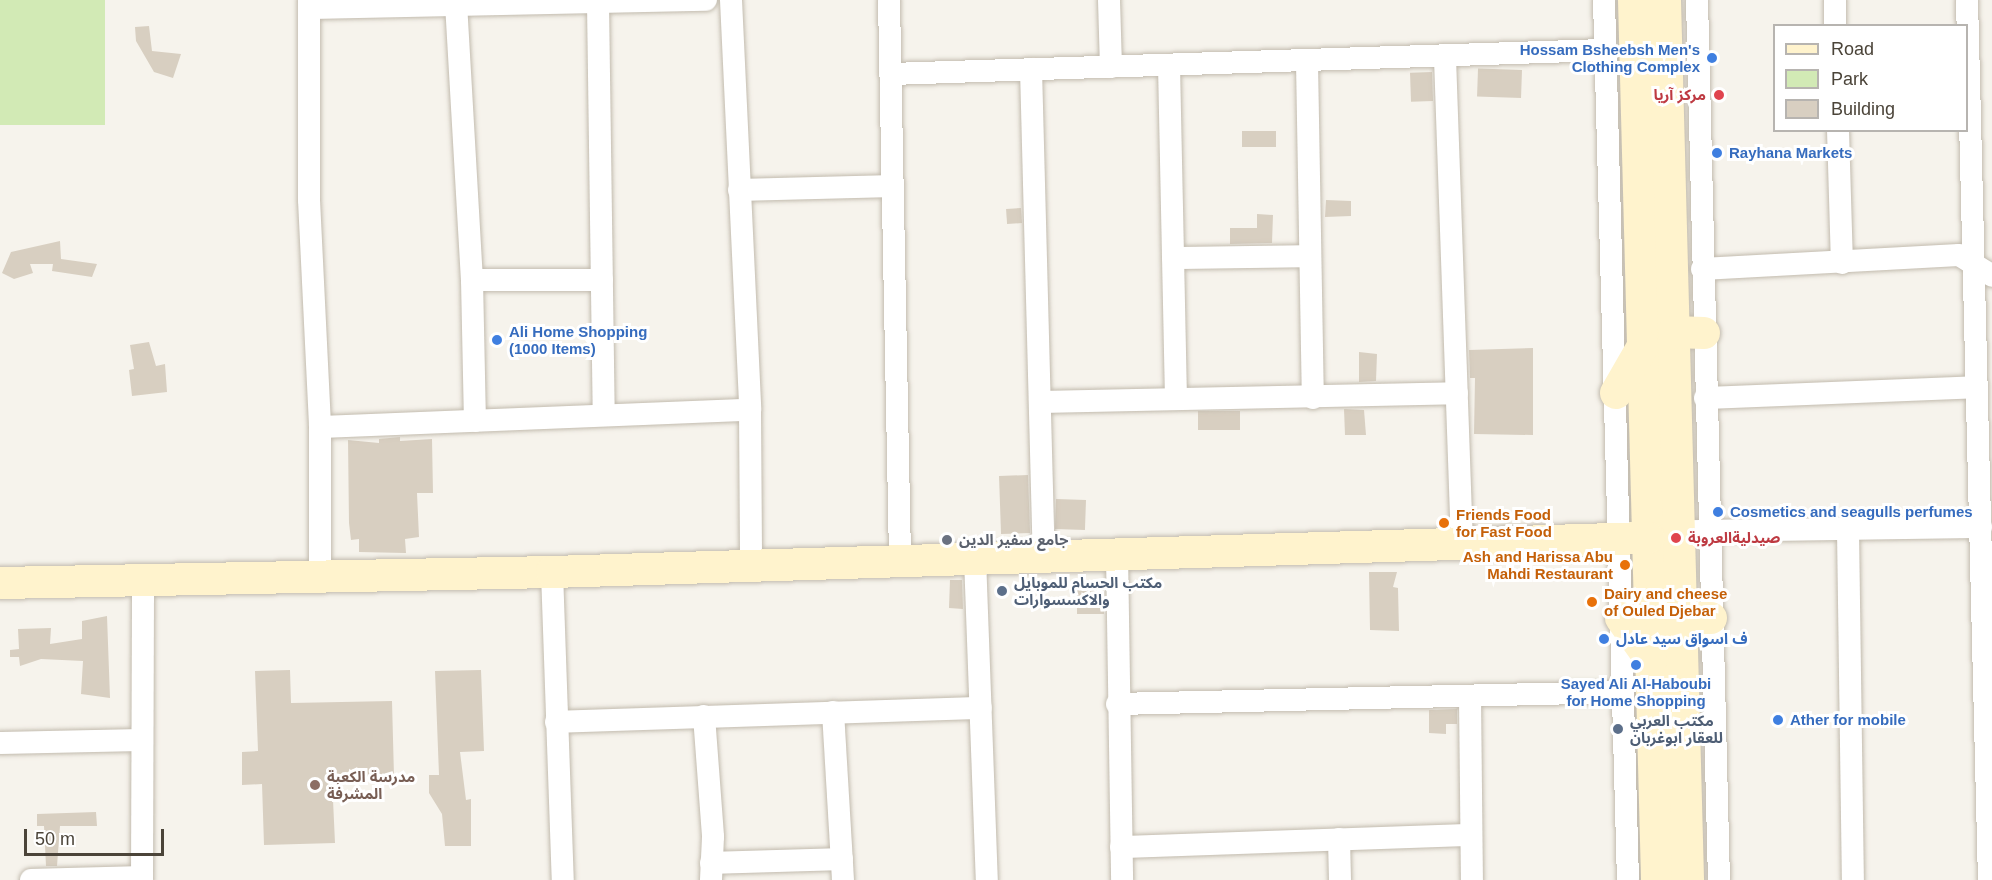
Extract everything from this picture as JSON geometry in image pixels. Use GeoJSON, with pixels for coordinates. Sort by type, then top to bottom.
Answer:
{"type":"FeatureCollection","features":[{"type":"Feature","properties":{"kind":"main road"},"geometry":{"type":"LineString","coordinates":[[1634,0],[1644,345],[1634,539],[1651,660],[1657,880]]}},
{"type":"Feature","properties":{"kind":"main road"},"geometry":{"type":"LineString","coordinates":[[1665,0],[1689,332],[1696,618],[1687,848],[1688,880]]}},
{"type":"Feature","properties":{"kind":"main road"},"geometry":{"type":"LineString","coordinates":[[1616,393],[1644,345]]}},
{"type":"Feature","properties":{"kind":"main road"},"geometry":{"type":"LineString","coordinates":[[0,583],[143,582],[552,572],[751,564],[1634,539]]}},
{"type":"Feature","properties":{"kind":"main road"},"geometry":{"type":"LineString","coordinates":[[1621,618],[1651,660]]}},
{"type":"Feature","properties":{"kind":"main road"},"geometry":{"type":"LineString","coordinates":[[1687,848],[1713,880]]}},
{"type":"Feature","properties":{"kind":"street"},"geometry":{"type":"LineString","coordinates":[[320,577],[320,428],[309,200],[309,4],[598,3],[706,0]]}},
{"type":"Feature","properties":{"kind":"street"},"geometry":{"type":"LineString","coordinates":[[731,0],[750,410],[751,564]]}},
{"type":"Feature","properties":{"kind":"street"},"geometry":{"type":"LineString","coordinates":[[889,0],[900,560]]}},
{"type":"Feature","properties":{"kind":"street"},"geometry":{"type":"LineString","coordinates":[[1109,0],[1111,67]]}},
{"type":"Feature","properties":{"kind":"street"},"geometry":{"type":"LineString","coordinates":[[1604,0],[1616,393],[1634,539],[1621,618],[1628,880]]}},
{"type":"Feature","properties":{"kind":"street"},"geometry":{"type":"LineString","coordinates":[[1696,0],[1702,269],[1689,332],[1705,398],[1694,531],[1980,527]]}},
{"type":"Feature","properties":{"kind":"street"},"geometry":{"type":"LineString","coordinates":[[1835,0],[1835,24]]}},
{"type":"Feature","properties":{"kind":"street"},"geometry":{"type":"LineString","coordinates":[[1967,0],[1967,24]]}},
{"type":"Feature","properties":{"kind":"street"},"geometry":{"type":"LineString","coordinates":[[456,3],[472,280],[475,421]]}},
{"type":"Feature","properties":{"kind":"street"},"geometry":{"type":"LineString","coordinates":[[598,3],[604,415]]}},
{"type":"Feature","properties":{"kind":"street"},"geometry":{"type":"LineString","coordinates":[[891,74],[1307,63],[1604,51]]}},
{"type":"Feature","properties":{"kind":"street"},"geometry":{"type":"LineString","coordinates":[[1445,58],[1462,544]]}},
{"type":"Feature","properties":{"kind":"street"},"geometry":{"type":"LineString","coordinates":[[1307,63],[1313,398]]}},
{"type":"Feature","properties":{"kind":"street"},"geometry":{"type":"LineString","coordinates":[[1169,65],[1176,398]]}},
{"type":"Feature","properties":{"kind":"street"},"geometry":{"type":"LineString","coordinates":[[1968,66],[1971,262],[1977,387],[1985,411],[1980,527],[1990,806],[1989,880]]}},
{"type":"Feature","properties":{"kind":"street"},"geometry":{"type":"LineString","coordinates":[[1031,69],[1044,556]]}},
{"type":"Feature","properties":{"kind":"street"},"geometry":{"type":"LineString","coordinates":[[1838,132],[1842,263]]}},
{"type":"Feature","properties":{"kind":"street"},"geometry":{"type":"LineString","coordinates":[[739,190],[893,186]]}},
{"type":"Feature","properties":{"kind":"street"},"geometry":{"type":"LineString","coordinates":[[1702,269],[1959,255],[1992,276]]}},
{"type":"Feature","properties":{"kind":"street"},"geometry":{"type":"LineString","coordinates":[[1173,258],[1310,256]]}},
{"type":"Feature","properties":{"kind":"street"},"geometry":{"type":"LineString","coordinates":[[472,280],[602,280]]}},
{"type":"Feature","properties":{"kind":"street"},"geometry":{"type":"LineString","coordinates":[[1705,398],[1977,387]]}},
{"type":"Feature","properties":{"kind":"street"},"geometry":{"type":"LineString","coordinates":[[1040,402],[1176,398],[1313,398],[1457,393]]}},
{"type":"Feature","properties":{"kind":"street"},"geometry":{"type":"LineString","coordinates":[[320,428],[750,410]]}},
{"type":"Feature","properties":{"kind":"street"},"geometry":{"type":"LineString","coordinates":[[1848,530],[1853,880]]}},
{"type":"Feature","properties":{"kind":"street"},"geometry":{"type":"LineString","coordinates":[[1117,554],[1117,704],[1122,880]]}},
{"type":"Feature","properties":{"kind":"street"},"geometry":{"type":"LineString","coordinates":[[975,558],[987,880]]}},
{"type":"Feature","properties":{"kind":"street"},"geometry":{"type":"LineString","coordinates":[[552,572],[563,880]]}},
{"type":"Feature","properties":{"kind":"street"},"geometry":{"type":"LineString","coordinates":[[31,880],[142,878],[143,582]]}},
{"type":"Feature","properties":{"kind":"street"},"geometry":{"type":"LineString","coordinates":[[1696,618],[1719,880]]}},
{"type":"Feature","properties":{"kind":"street"},"geometry":{"type":"LineString","coordinates":[[1117,704],[1623,692]]}},
{"type":"Feature","properties":{"kind":"street"},"geometry":{"type":"LineString","coordinates":[[1470,696],[1472,880]]}},
{"type":"Feature","properties":{"kind":"street"},"geometry":{"type":"LineString","coordinates":[[556,722],[981,708]]}},
{"type":"Feature","properties":{"kind":"street"},"geometry":{"type":"LineString","coordinates":[[704,716],[713,818],[711,872],[843,869],[833,712]]}},
{"type":"Feature","properties":{"kind":"street"},"geometry":{"type":"LineString","coordinates":[[0,743],[142,740]]}},
{"type":"Feature","properties":{"kind":"street"},"geometry":{"type":"LineString","coordinates":[[1121,847],[1470,834]]}},
{"type":"Feature","properties":{"kind":"street"},"geometry":{"type":"LineString","coordinates":[[1339,839],[1340,880]]}},
{"type":"Feature","properties":{"kind":"green space"},"geometry":{"type":"Polygon","coordinates":[[[0,0],[105,0],[105,125],[0,125],[0,0]]]}},
{"type":"Feature","properties":{"kind":"building"},"geometry":{"type":"Polygon","coordinates":[[[149,26],[152,51],[181,54],[173,78],[154,72],[136,41],[135,27],[149,26]]]}},
{"type":"Feature","properties":{"kind":"building"},"geometry":{"type":"Polygon","coordinates":[[[1478,68],[1522,70],[1521,98],[1477,96],[1478,68]]]}},
{"type":"Feature","properties":{"kind":"building"},"geometry":{"type":"Polygon","coordinates":[[[1432,72],[1433,101],[1411,102],[1410,73],[1432,72]]]}},
{"type":"Feature","properties":{"kind":"building"},"geometry":{"type":"Polygon","coordinates":[[[1242,131],[1276,131],[1276,147],[1242,147],[1242,131]]]}},
{"type":"Feature","properties":{"kind":"building"},"geometry":{"type":"Polygon","coordinates":[[[1326,200],[1351,201],[1351,216],[1325,217],[1326,200]]]}},
{"type":"Feature","properties":{"kind":"building"},"geometry":{"type":"Polygon","coordinates":[[[1021,208],[1022,223],[1007,224],[1006,209],[1021,208]]]}},
{"type":"Feature","properties":{"kind":"building"},"geometry":{"type":"Polygon","coordinates":[[[1257,214],[1273,215],[1272,243],[1230,244],[1230,228],[1257,228],[1257,214]]]}},
{"type":"Feature","properties":{"kind":"building"},"geometry":{"type":"Polygon","coordinates":[[[60,241],[61,259],[97,264],[92,277],[52,271],[53,264],[30,264],[33,273],[14,279],[2,273],[11,252],[60,241]]]}},
{"type":"Feature","properties":{"kind":"building"},"geometry":{"type":"Polygon","coordinates":[[[149,342],[156,366],[165,364],[167,392],[132,396],[129,370],[134,369],[130,345],[149,342]]]}},
{"type":"Feature","properties":{"kind":"building"},"geometry":{"type":"Polygon","coordinates":[[[1533,348],[1533,435],[1474,434],[1475,378],[1470,378],[1469,350],[1533,348]]]}},
{"type":"Feature","properties":{"kind":"building"},"geometry":{"type":"Polygon","coordinates":[[[1359,352],[1377,354],[1376,381],[1359,382],[1359,352]]]}},
{"type":"Feature","properties":{"kind":"building"},"geometry":{"type":"Polygon","coordinates":[[[1344,409],[1364,410],[1366,435],[1345,435],[1344,409]]]}},
{"type":"Feature","properties":{"kind":"building"},"geometry":{"type":"Polygon","coordinates":[[[1198,411],[1240,411],[1240,430],[1198,430],[1198,411]]]}},
{"type":"Feature","properties":{"kind":"building"},"geometry":{"type":"Polygon","coordinates":[[[400,437],[400,441],[432,439],[433,493],[417,493],[419,537],[405,539],[406,553],[359,552],[359,539],[351,540],[349,523],[348,440],[379,443],[379,439],[400,437]]]}},
{"type":"Feature","properties":{"kind":"building"},"geometry":{"type":"Polygon","coordinates":[[[1028,475],[1030,533],[1001,534],[999,476],[1028,475]]]}},
{"type":"Feature","properties":{"kind":"building"},"geometry":{"type":"Polygon","coordinates":[[[1056,499],[1086,500],[1085,530],[1055,529],[1056,499]]]}},
{"type":"Feature","properties":{"kind":"building"},"geometry":{"type":"Polygon","coordinates":[[[1369,572],[1397,572],[1393,587],[1398,588],[1399,631],[1370,630],[1369,572]]]}},
{"type":"Feature","properties":{"kind":"building"},"geometry":{"type":"Polygon","coordinates":[[[950,580],[962,580],[963,609],[949,608],[950,580]]]}},
{"type":"Feature","properties":{"kind":"building"},"geometry":{"type":"Polygon","coordinates":[[[1077,581],[1104,581],[1104,614],[1077,614],[1077,581]]]}},
{"type":"Feature","properties":{"kind":"building"},"geometry":{"type":"Polygon","coordinates":[[[107,616],[110,698],[81,694],[83,661],[41,659],[20,666],[19,657],[10,657],[10,650],[19,649],[18,629],[51,628],[50,644],[82,639],[82,621],[107,616]]]}},
{"type":"Feature","properties":{"kind":"building"},"geometry":{"type":"Polygon","coordinates":[[[290,670],[291,703],[392,701],[394,776],[332,778],[335,843],[264,845],[262,784],[242,785],[242,752],[258,751],[255,671],[290,670]]]}},
{"type":"Feature","properties":{"kind":"building"},"geometry":{"type":"Polygon","coordinates":[[[481,670],[484,751],[460,752],[466,800],[471,799],[471,846],[445,846],[442,814],[429,793],[429,775],[439,775],[435,671],[481,670]]]}},
{"type":"Feature","properties":{"kind":"building"},"geometry":{"type":"Polygon","coordinates":[[[1457,709],[1457,724],[1446,724],[1446,734],[1429,733],[1429,710],[1457,709]]]}},
{"type":"Feature","properties":{"kind":"building"},"geometry":{"type":"Polygon","coordinates":[[[96,812],[97,826],[60,826],[57,866],[46,866],[44,826],[37,826],[37,814],[96,812]]]}},
{"type":"Feature","properties":{"kind":"place","name":"Hossam Bsheebsh Men's Clothing Complex"},"geometry":{"type":"Point","coordinates":[1712,58]}},
{"type":"Feature","properties":{"kind":"place","name":"مركز آريا"},"geometry":{"type":"Point","coordinates":[1719,95]}},
{"type":"Feature","properties":{"kind":"place","name":"Rayhana Markets"},"geometry":{"type":"Point","coordinates":[1717,153]}},
{"type":"Feature","properties":{"kind":"place","name":"Ali Home Shopping (1000 Items)"},"geometry":{"type":"Point","coordinates":[497,340]}},
{"type":"Feature","properties":{"kind":"place","name":"Cosmetics and seagulls perfumes"},"geometry":{"type":"Point","coordinates":[1718,512]}},
{"type":"Feature","properties":{"kind":"place","name":"Friends Food for Fast Food"},"geometry":{"type":"Point","coordinates":[1444,523]}},
{"type":"Feature","properties":{"kind":"place","name":"صيدليةالعروبة"},"geometry":{"type":"Point","coordinates":[1676,538]}},
{"type":"Feature","properties":{"kind":"place","name":"جامع سفير الدين"},"geometry":{"type":"Point","coordinates":[947,540]}},
{"type":"Feature","properties":{"kind":"place","name":"Ash and Harissa Abu Mahdi Restaurant"},"geometry":{"type":"Point","coordinates":[1625,565]}},
{"type":"Feature","properties":{"kind":"place","name":"مكتب الحسام للموبايل والاكسسوارات"},"geometry":{"type":"Point","coordinates":[1002,591]}},
{"type":"Feature","properties":{"kind":"place","name":"Dairy and cheese of Ouled Djebar"},"geometry":{"type":"Point","coordinates":[1592,602]}},
{"type":"Feature","properties":{"kind":"place","name":"ف اسواق سيد عادل"},"geometry":{"type":"Point","coordinates":[1604,639]}},
{"type":"Feature","properties":{"kind":"place","name":"Sayed Ali Al-Haboubi for Home Shopping"},"geometry":{"type":"Point","coordinates":[1636,665]}},
{"type":"Feature","properties":{"kind":"place","name":"Ather for mobile"},"geometry":{"type":"Point","coordinates":[1778,720]}},
{"type":"Feature","properties":{"kind":"place","name":"مكتب العربي للعقار ابوغربان"},"geometry":{"type":"Point","coordinates":[1618,729]}},
{"type":"Feature","properties":{"kind":"place","name":"مدرسة الكعبة المشرفة"},"geometry":{"type":"Point","coordinates":[315,785]}}]}
